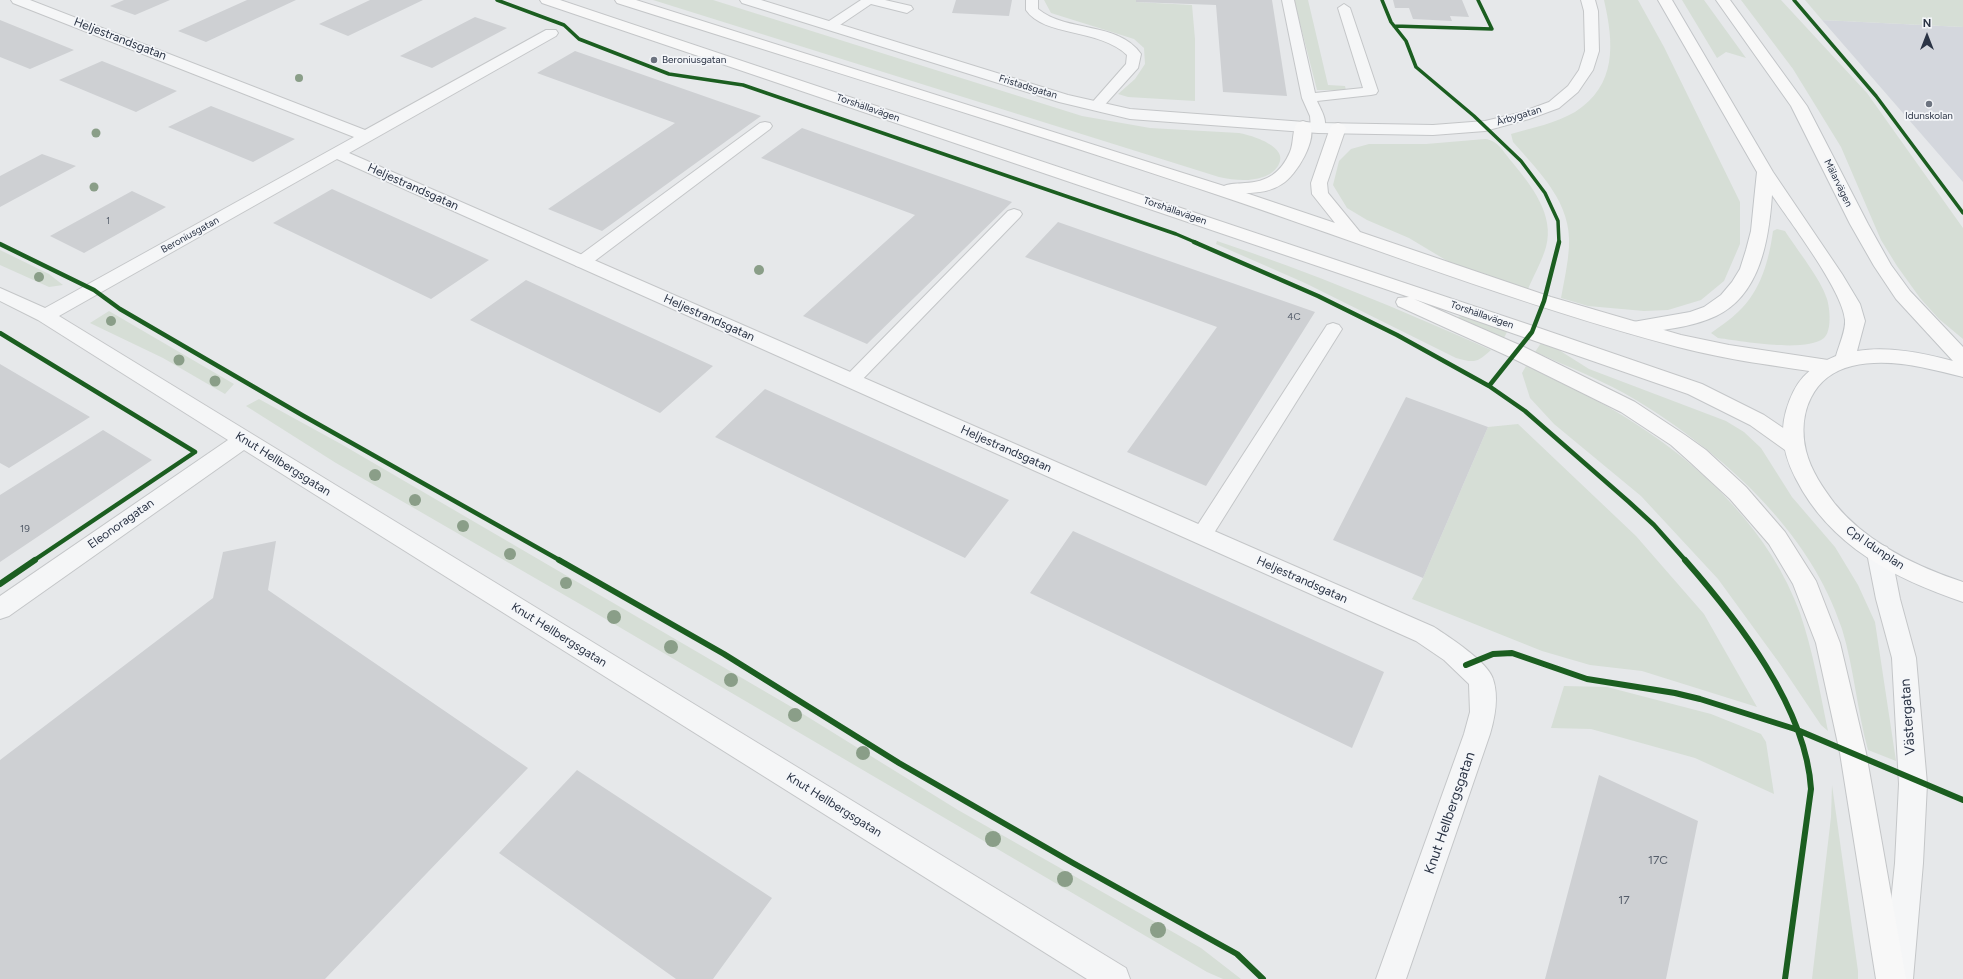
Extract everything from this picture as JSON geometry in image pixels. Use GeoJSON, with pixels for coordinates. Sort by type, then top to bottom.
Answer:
{"type":"FeatureCollection","features":[{"type":"Feature","properties":{"kind":"main road","name":"Torshällavägen"},"geometry":{"type":"LineString","coordinates":[[547,0],[1314,258],[1695,389],[1757,420],[1793,445]]}},
{"type":"Feature","properties":{"kind":"main road"},"geometry":{"type":"LineString","coordinates":[[622,0],[1217,189],[1544,301],[1633,328],[1729,352],[1836,364],[1855,321],[1851,304],[1836,278],[1765,172],[1665,0]]}},
{"type":"Feature","properties":{"kind":"main road","name":"Mälarvägen"},"geometry":{"type":"LineString","coordinates":[[1723,0],[1798,106],[1859,224],[1883,266],[1904,295],[1963,359]]}},
{"type":"Feature","properties":{"kind":"main road"},"geometry":{"type":"LineString","coordinates":[[1217,189],[1258,188],[1277,182],[1289,171],[1310,127]]}},
{"type":"Feature","properties":{"kind":"main road"},"geometry":{"type":"LineString","coordinates":[[1338,128],[1319,184],[1320,194],[1354,236]]}},
{"type":"Feature","properties":{"kind":"main road"},"geometry":{"type":"LineString","coordinates":[[1633,328],[1679,320],[1710,312],[1728,300],[1742,280],[1755,252],[1762,226],[1765,172]]}},
{"type":"Feature","properties":{"kind":"main road"},"geometry":{"type":"LineString","coordinates":[[1314,258],[1412,306],[1517,352],[1628,407],[1698,456],[1738,493],[1778,538],[1804,581],[1828,643],[1853,753],[1891,979]]}},
{"type":"Feature","properties":{"kind":"main road","name":"Cpl Idunplan"},"geometry":{"type":"LineString","coordinates":[[1963,370],[1941,364],[1906,358],[1873,357],[1836,364],[1813,378],[1803,392],[1795,413],[1793,445],[1798,463],[1815,494],[1827,510],[1842,525],[1879,553],[1911,572],[1944,586],[1963,592]]}},
{"type":"Feature","properties":{"kind":"street","name":"Heljestrandsgatan"},"geometry":{"type":"LineString","coordinates":[[18,0],[366,136]]}},
{"type":"Feature","properties":{"kind":"street","name":"Fristadsgatan"},"geometry":{"type":"LineString","coordinates":[[747,0],[1064,99],[1130,114],[1310,127]]}},
{"type":"Feature","properties":{"kind":"street","name":"Årbygatan"},"geometry":{"type":"LineString","coordinates":[[1310,127],[1433,130],[1485,126],[1524,116],[1554,104],[1573,89],[1586,70],[1592,51],[1591,11],[1588,0]]}},
{"type":"Feature","properties":{"kind":"street"},"geometry":{"type":"LineString","coordinates":[[336,153],[552,33]]}},
{"type":"Feature","properties":{"kind":"street","name":"Heljestrandsgatan"},"geometry":{"type":"LineString","coordinates":[[336,153],[1425,634],[1454,653]]}},
{"type":"Feature","properties":{"kind":"street","name":"Beroniusgatan"},"geometry":{"type":"LineString","coordinates":[[45,316],[336,153]]}},
{"type":"Feature","properties":{"kind":"street","name":"Knut Hellbergsgatan"},"geometry":{"type":"LineString","coordinates":[[0,294],[45,316],[1115,979]]}},
{"type":"Feature","properties":{"kind":"street","name":"Eleonoragatan"},"geometry":{"type":"LineString","coordinates":[[0,609],[243,440]]}},
{"type":"Feature","properties":{"kind":"street","name":"Västergatan"},"geometry":{"type":"LineString","coordinates":[[1879,553],[1888,599],[1904,658],[1913,784],[1909,863],[1898,979]]}},
{"type":"Feature","properties":{"kind":"street","name":"Knut Hellbergsgatan"},"geometry":{"type":"LineString","coordinates":[[1391,979],[1477,734],[1482,712],[1481,680],[1454,653]]}},
{"type":"Feature","properties":{"kind":"lane"},"geometry":{"type":"LineString","coordinates":[[830,26],[869,0],[907,9]]}},
{"type":"Feature","properties":{"kind":"lane"},"geometry":{"type":"LineString","coordinates":[[1032,0],[1032,10],[1042,18],[1113,38],[1129,47],[1134,54],[1133,65],[1096,106]]}},
{"type":"Feature","properties":{"kind":"lane"},"geometry":{"type":"LineString","coordinates":[[1288,0],[1309,98],[1316,116],[1310,127]]}},
{"type":"Feature","properties":{"kind":"lane"},"geometry":{"type":"LineString","coordinates":[[1309,98],[1371,91],[1344,8]]}},
{"type":"Feature","properties":{"kind":"lane"},"geometry":{"type":"LineString","coordinates":[[582,262],[765,126]]}},
{"type":"Feature","properties":{"kind":"lane"},"geometry":{"type":"LineString","coordinates":[[851,380],[1014,214]]}},
{"type":"Feature","properties":{"kind":"lane"},"geometry":{"type":"LineString","coordinates":[[1202,535],[1333,328]]}},
{"type":"Feature","properties":{"kind":"shaded area"},"geometry":{"type":"Polygon","coordinates":[[[653,0],[713,0],[1082,116],[1150,128],[1245,134],[1268,143],[1275,148],[1281,159],[1275,170],[1263,177],[1252,180],[1241,180],[1219,177],[653,0]]]}},
{"type":"Feature","properties":{"kind":"shaded area"},"geometry":{"type":"Polygon","coordinates":[[[1044,0],[1136,0],[1136,2],[1192,5],[1195,39],[1195,101],[1128,97],[1118,94],[1135,79],[1145,64],[1144,48],[1134,39],[1051,13],[1044,0]]]}},
{"type":"Feature","properties":{"kind":"shaded area"},"geometry":{"type":"Polygon","coordinates":[[[1294,0],[1308,0],[1328,85],[1345,86],[1346,90],[1317,90],[1294,0]]]}},
{"type":"Feature","properties":{"kind":"shaded area"},"geometry":{"type":"Polygon","coordinates":[[[1604,0],[1638,0],[1664,47],[1740,202],[1740,244],[1724,281],[1701,300],[1668,310],[1644,311],[1588,306],[1561,298],[1569,247],[1569,231],[1565,216],[1560,203],[1552,190],[1534,165],[1513,142],[1511,134],[1544,125],[1568,116],[1589,101],[1599,89],[1609,62],[1610,48],[1610,32],[1604,0]]]}},
{"type":"Feature","properties":{"kind":"shaded area"},"geometry":{"type":"Polygon","coordinates":[[[1682,0],[1704,0],[1746,58],[1726,52],[1717,58],[1682,0]]]}},
{"type":"Feature","properties":{"kind":"shaded area"},"geometry":{"type":"Polygon","coordinates":[[[1741,0],[1781,0],[1867,93],[1963,228],[1963,339],[1939,319],[1920,298],[1897,266],[1881,240],[1841,147],[1793,69],[1741,0]]]}},
{"type":"Feature","properties":{"kind":"shaded area"},"geometry":{"type":"Polygon","coordinates":[[[1805,0],[1963,0],[1963,27],[1822,20],[1805,0]]]}},
{"type":"Feature","properties":{"kind":"shaded area","name":"Idunskolan"},"geometry":{"type":"Polygon","coordinates":[[[1822,20],[1963,27],[1963,182],[1822,20]]]}},
{"type":"Feature","properties":{"kind":"shaded area"},"geometry":{"type":"Polygon","coordinates":[[[1485,139],[1497,144],[1527,180],[1540,201],[1544,212],[1548,235],[1546,247],[1528,289],[1449,262],[1409,238],[1367,220],[1347,208],[1333,185],[1339,161],[1351,149],[1369,144],[1426,144],[1485,139]]]}},
{"type":"Feature","properties":{"kind":"shaded area"},"geometry":{"type":"Polygon","coordinates":[[[1777,229],[1785,231],[1824,291],[1828,303],[1829,314],[1827,335],[1815,342],[1803,345],[1773,345],[1718,338],[1711,333],[1738,312],[1753,295],[1763,274],[1773,231],[1777,229]]]}},
{"type":"Feature","properties":{"kind":"shaded area"},"geometry":{"type":"Polygon","coordinates":[[[1217,241],[1287,265],[1356,292],[1491,350],[1479,360],[1475,361],[1467,361],[1456,358],[1305,283],[1216,244],[1217,241]]]}},
{"type":"Feature","properties":{"kind":"shaded area"},"geometry":{"type":"Polygon","coordinates":[[[0,250],[49,274],[63,285],[49,287],[0,265],[0,250]]]}},
{"type":"Feature","properties":{"kind":"shaded area"},"geometry":{"type":"Polygon","coordinates":[[[109,311],[234,384],[225,394],[163,358],[90,323],[109,311]]]}},
{"type":"Feature","properties":{"kind":"shaded area"},"geometry":{"type":"Polygon","coordinates":[[[1462,316],[1507,328],[1508,330],[1504,338],[1457,317],[1462,316]]]}},
{"type":"Feature","properties":{"kind":"shaded area"},"geometry":{"type":"Polygon","coordinates":[[[1543,340],[1589,369],[1726,421],[1744,432],[1761,448],[1792,497],[1835,547],[1858,585],[1875,622],[1896,761],[1868,750],[1850,659],[1842,629],[1828,593],[1809,559],[1786,527],[1759,497],[1730,469],[1700,444],[1668,421],[1636,400],[1612,387],[1535,352],[1543,340]]]}},
{"type":"Feature","properties":{"kind":"shaded area"},"geometry":{"type":"Polygon","coordinates":[[[1526,366],[1610,408],[1662,442],[1711,482],[1754,530],[1772,556],[1800,613],[1805,627],[1828,731],[1821,725],[1780,664],[1718,579],[1641,496],[1554,424],[1530,398],[1522,373],[1526,366]]]}},
{"type":"Feature","properties":{"kind":"shaded area"},"geometry":{"type":"Polygon","coordinates":[[[259,399],[341,444],[795,709],[958,810],[1201,948],[1241,979],[1223,979],[1207,972],[592,611],[336,463],[246,406],[259,399]]]}},
{"type":"Feature","properties":{"kind":"shaded area"},"geometry":{"type":"Polygon","coordinates":[[[1518,424],[1636,536],[1704,614],[1757,707],[1642,671],[1590,665],[1542,651],[1412,599],[1423,578],[1488,427],[1518,424]]]}},
{"type":"Feature","properties":{"kind":"shaded area"},"geometry":{"type":"Polygon","coordinates":[[[1564,686],[1607,687],[1711,714],[1761,734],[1766,742],[1774,794],[1695,758],[1591,729],[1551,728],[1564,686]]]}},
{"type":"Feature","properties":{"kind":"shaded area"},"geometry":{"type":"Polygon","coordinates":[[[1832,785],[1858,979],[1812,979],[1831,817],[1832,785]]]}},
{"type":"Feature","properties":{"kind":"building"},"geometry":{"type":"Polygon","coordinates":[[[124,0],[170,0],[135,15],[110,6],[124,0]]]}},
{"type":"Feature","properties":{"kind":"building"},"geometry":{"type":"Polygon","coordinates":[[[247,0],[296,0],[206,42],[178,31],[247,0]]]}},
{"type":"Feature","properties":{"kind":"building"},"geometry":{"type":"Polygon","coordinates":[[[370,0],[423,0],[348,36],[319,24],[370,0]]]}},
{"type":"Feature","properties":{"kind":"building"},"geometry":{"type":"Polygon","coordinates":[[[956,0],[1012,0],[1009,16],[952,13],[956,0]]]}},
{"type":"Feature","properties":{"kind":"building"},"geometry":{"type":"Polygon","coordinates":[[[1136,0],[1272,0],[1287,96],[1223,92],[1216,5],[1136,2],[1136,0]]]}},
{"type":"Feature","properties":{"kind":"building"},"geometry":{"type":"Polygon","coordinates":[[[1393,0],[1462,0],[1469,17],[1450,16],[1452,21],[1413,19],[1409,8],[1395,8],[1393,0]]]}},
{"type":"Feature","properties":{"kind":"building"},"geometry":{"type":"Polygon","coordinates":[[[475,17],[507,28],[432,68],[400,56],[475,17]]]}},
{"type":"Feature","properties":{"kind":"building"},"geometry":{"type":"Polygon","coordinates":[[[0,20],[74,50],[30,69],[0,57],[0,20]]]}},
{"type":"Feature","properties":{"kind":"building"},"geometry":{"type":"Polygon","coordinates":[[[575,51],[761,116],[602,231],[548,209],[675,123],[537,73],[575,51]]]}},
{"type":"Feature","properties":{"kind":"building"},"geometry":{"type":"Polygon","coordinates":[[[102,61],[177,91],[136,112],[59,80],[102,61]]]}},
{"type":"Feature","properties":{"kind":"building"},"geometry":{"type":"Polygon","coordinates":[[[211,106],[295,139],[253,162],[168,127],[211,106]]]}},
{"type":"Feature","properties":{"kind":"building"},"geometry":{"type":"Polygon","coordinates":[[[802,128],[1012,202],[867,344],[803,316],[915,215],[761,158],[802,128]]]}},
{"type":"Feature","properties":{"kind":"building"},"geometry":{"type":"Polygon","coordinates":[[[42,154],[76,166],[0,207],[0,176],[42,154]]]}},
{"type":"Feature","properties":{"kind":"building"},"geometry":{"type":"Polygon","coordinates":[[[332,189],[489,260],[431,299],[273,223],[332,189]]]}},
{"type":"Feature","properties":{"kind":"building"},"geometry":{"type":"Polygon","coordinates":[[[132,191],[166,207],[84,253],[50,236],[132,191]]]}},
{"type":"Feature","properties":{"kind":"building"},"geometry":{"type":"Polygon","coordinates":[[[1058,222],[1315,312],[1206,486],[1127,452],[1217,327],[1025,257],[1058,222]]]}},
{"type":"Feature","properties":{"kind":"building"},"geometry":{"type":"Polygon","coordinates":[[[526,280],[713,366],[660,413],[470,320],[526,280]]]}},
{"type":"Feature","properties":{"kind":"building"},"geometry":{"type":"Polygon","coordinates":[[[0,364],[90,417],[9,468],[0,463],[0,364]]]}},
{"type":"Feature","properties":{"kind":"building"},"geometry":{"type":"Polygon","coordinates":[[[765,389],[1009,500],[965,558],[715,437],[765,389]]]}},
{"type":"Feature","properties":{"kind":"building"},"geometry":{"type":"Polygon","coordinates":[[[1406,397],[1488,427],[1423,578],[1333,540],[1406,397]]]}},
{"type":"Feature","properties":{"kind":"building"},"geometry":{"type":"Polygon","coordinates":[[[103,430],[152,460],[0,562],[0,495],[103,430]]]}},
{"type":"Feature","properties":{"kind":"building"},"geometry":{"type":"Polygon","coordinates":[[[1073,531],[1384,672],[1352,748],[1030,593],[1073,531]]]}},
{"type":"Feature","properties":{"kind":"building"},"geometry":{"type":"Polygon","coordinates":[[[276,541],[268,590],[528,768],[325,979],[0,979],[0,760],[213,598],[223,552],[276,541]]]}},
{"type":"Feature","properties":{"kind":"building"},"geometry":{"type":"Polygon","coordinates":[[[577,770],[772,898],[713,979],[676,979],[499,853],[577,770]]]}},
{"type":"Feature","properties":{"kind":"building"},"geometry":{"type":"Polygon","coordinates":[[[1599,775],[1698,821],[1666,979],[1545,979],[1599,775]]]}},
{"type":"Feature","properties":{"kind":"cycle path"},"geometry":{"type":"LineString","coordinates":[[497,0],[564,25],[579,39],[669,74],[743,85],[1176,234],[1318,296],[1397,335],[1489,386],[1525,411],[1654,525],[1715,594],[1750,641],[1778,688],[1797,729],[1810,773],[1811,789],[1785,979]]}},
{"type":"Feature","properties":{"kind":"cycle path"},"geometry":{"type":"LineString","coordinates":[[1382,0],[1391,22],[1406,41],[1416,67],[1427,78],[1474,116],[1521,161],[1545,193],[1558,221],[1559,246],[1544,301],[1532,332],[1489,386]]}},
{"type":"Feature","properties":{"kind":"cycle path"},"geometry":{"type":"LineString","coordinates":[[1394,26],[1492,29],[1478,0]]}},
{"type":"Feature","properties":{"kind":"cycle path"},"geometry":{"type":"LineString","coordinates":[[1794,0],[1876,96],[1963,213]]}},
{"type":"Feature","properties":{"kind":"cycle path"},"geometry":{"type":"LineString","coordinates":[[0,244],[94,290],[120,309],[302,415],[724,654],[899,763],[1073,863],[1237,954],[1263,979]]}},
{"type":"Feature","properties":{"kind":"cycle path"},"geometry":{"type":"LineString","coordinates":[[0,333],[195,452],[0,584]]}},
{"type":"Feature","properties":{"kind":"cycle path"},"geometry":{"type":"LineString","coordinates":[[1466,665],[1493,654],[1512,653],[1587,679],[1675,693],[1700,699],[1795,729],[1963,800]]}},
{"type":"Feature","properties":{"kind":"place","name":"Beroniusgatan"},"geometry":{"type":"Point","coordinates":[654,60]}},
{"type":"Feature","properties":{"kind":"place","name":"Idunskolan"},"geometry":{"type":"Point","coordinates":[1929,104]}}]}
